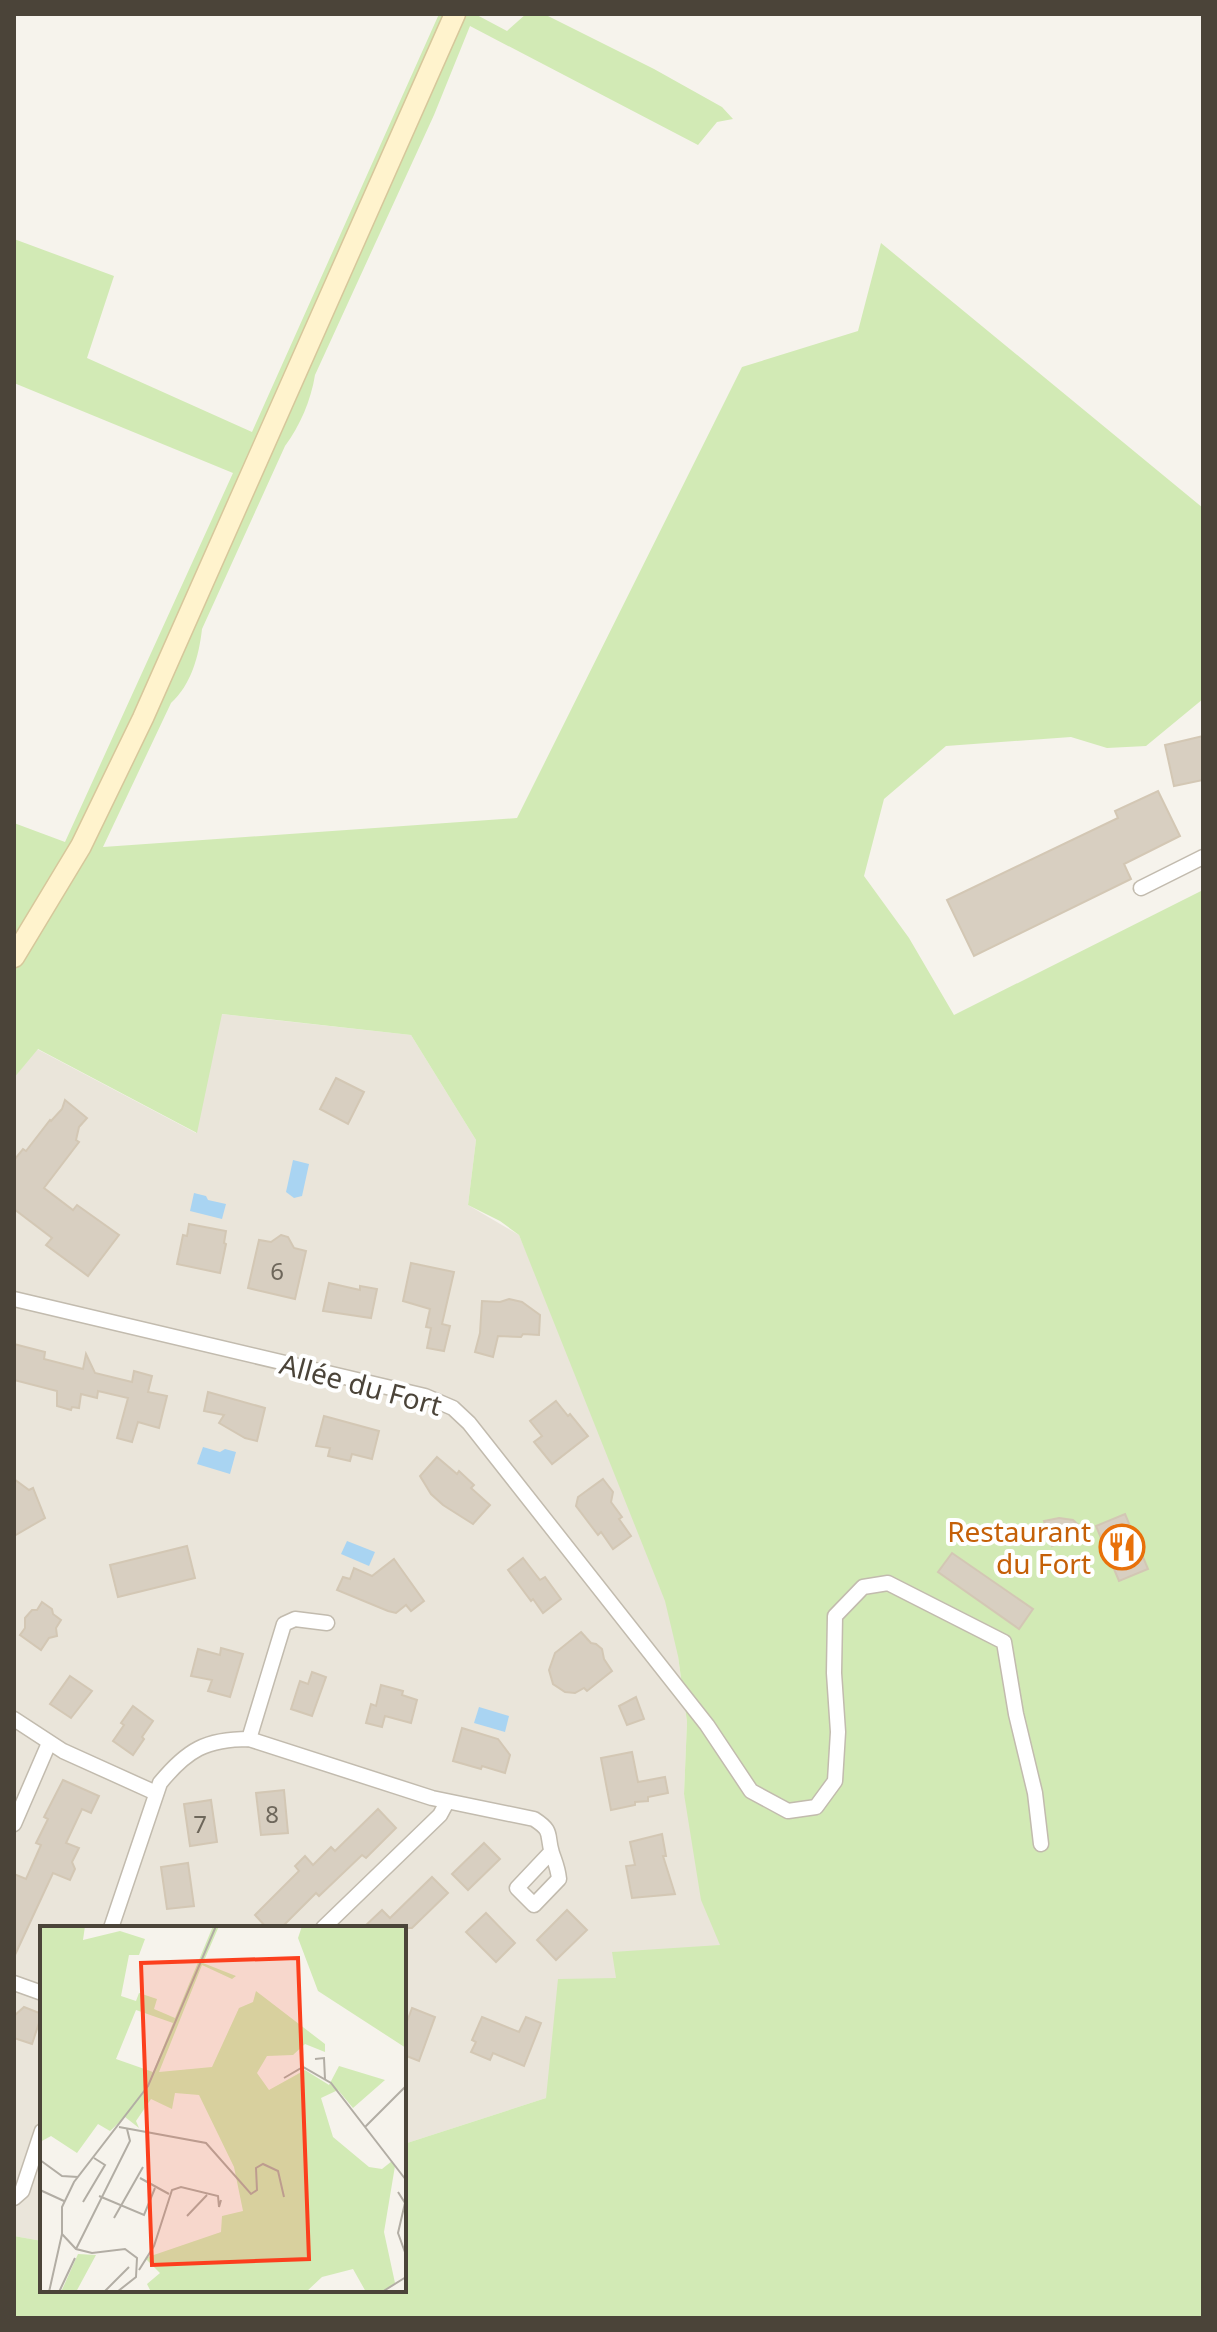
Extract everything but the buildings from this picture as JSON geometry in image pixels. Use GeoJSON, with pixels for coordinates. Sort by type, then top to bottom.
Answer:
{"type":"FeatureCollection","features":[{"type":"Feature","properties":{"kind":"main road"},"geometry":{"type":"LineString","coordinates":[[14,957],[81,846],[143,718],[455,14]]}},
{"type":"Feature","properties":{"kind":"street"},"geometry":{"type":"LineString","coordinates":[[1141,888],[1203,857]]}},
{"type":"Feature","properties":{"kind":"street","name":"Allée du Fort"},"geometry":{"type":"LineString","coordinates":[[14,1299],[425,1396],[453,1408],[469,1423],[707,1725],[751,1791],[788,1811],[816,1807],[835,1781],[838,1732],[834,1673],[835,1616],[863,1587],[888,1583],[1004,1642],[1016,1714],[1035,1793],[1041,1844]]}},
{"type":"Feature","properties":{"kind":"street"},"geometry":{"type":"LineString","coordinates":[[249,1739],[284,1624],[295,1619],[327,1623]]}},
{"type":"Feature","properties":{"kind":"street"},"geometry":{"type":"LineString","coordinates":[[14,1719],[49,1743],[156,1793]]}},
{"type":"Feature","properties":{"kind":"street"},"geometry":{"type":"LineString","coordinates":[[112,1926],[160,1783],[175,1764],[197,1748],[224,1739],[249,1739],[447,1802],[534,1819],[545,1826],[551,1840],[551,1852]]}},
{"type":"Feature","properties":{"kind":"street"},"geometry":{"type":"LineString","coordinates":[[14,1824],[49,1743]]}},
{"type":"Feature","properties":{"kind":"street"},"geometry":{"type":"LineString","coordinates":[[325,1926],[440,1815],[447,1802]]}},
{"type":"Feature","properties":{"kind":"street"},"geometry":{"type":"LineString","coordinates":[[14,1983],[40,1992]]}},
{"type":"Feature","properties":{"kind":"street"},"geometry":{"type":"LineString","coordinates":[[14,2198],[22,2191],[40,2137]]}},
{"type":"Feature","properties":{"kind":"shaded area"},"geometry":{"type":"Polygon","coordinates":[[[221,1014],[411,1035],[476,1140],[468,1205],[519,1235],[684,1623],[678,1656],[687,1722],[684,1794],[730,1950],[613,1952],[617,1978],[546,2098],[406,2143],[406,1926],[40,1926],[40,2241],[14,2236],[14,1078],[37,1049],[196,1133],[221,1014]]]}},
{"type":"Feature","properties":{"kind":"green space"},"geometry":{"type":"Polygon","coordinates":[[[439,14],[475,14],[507,31],[526,14],[544,14],[654,69],[722,107],[733,119],[717,122],[698,145],[470,26],[434,115],[315,375],[304,412],[285,446],[202,629],[189,679],[171,703],[103,847],[517,818],[742,367],[858,331],[881,243],[1203,508],[1203,699],[1146,746],[1107,748],[1071,737],[946,746],[884,799],[864,876],[909,938],[954,1015],[1203,890],[1203,2318],[14,2318],[14,2236],[40,2241],[40,2292],[406,2292],[406,2143],[546,2098],[558,1979],[616,1978],[612,1952],[720,1945],[701,1900],[684,1794],[687,1722],[678,1656],[665,1601],[519,1235],[500,1221],[468,1205],[476,1140],[411,1035],[222,1014],[197,1133],[38,1049],[14,1078],[14,823],[65,842],[233,473],[14,383],[14,239],[114,276],[87,358],[252,432],[439,14]]]}},
{"type":"Feature","properties":{"kind":"water"},"geometry":{"type":"Polygon","coordinates":[[[293,1160],[309,1164],[302,1196],[294,1198],[286,1192],[293,1160]]]}},
{"type":"Feature","properties":{"kind":"water"},"geometry":{"type":"Polygon","coordinates":[[[194,1193],[226,1204],[222,1219],[190,1211],[194,1193]]]}},
{"type":"Feature","properties":{"kind":"water"},"geometry":{"type":"Polygon","coordinates":[[[203,1447],[236,1452],[230,1474],[197,1464],[203,1447]]]}},
{"type":"Feature","properties":{"kind":"water"},"geometry":{"type":"Polygon","coordinates":[[[347,1541],[375,1552],[369,1566],[341,1554],[347,1541]]]}},
{"type":"Feature","properties":{"kind":"water"},"geometry":{"type":"Polygon","coordinates":[[[479,1707],[509,1716],[505,1732],[474,1723],[479,1707]]]}},
{"type":"Feature","properties":{"kind":"place","name":"Restaurant du Fort"},"geometry":{"type":"Point","coordinates":[1122,1547]}}]}
